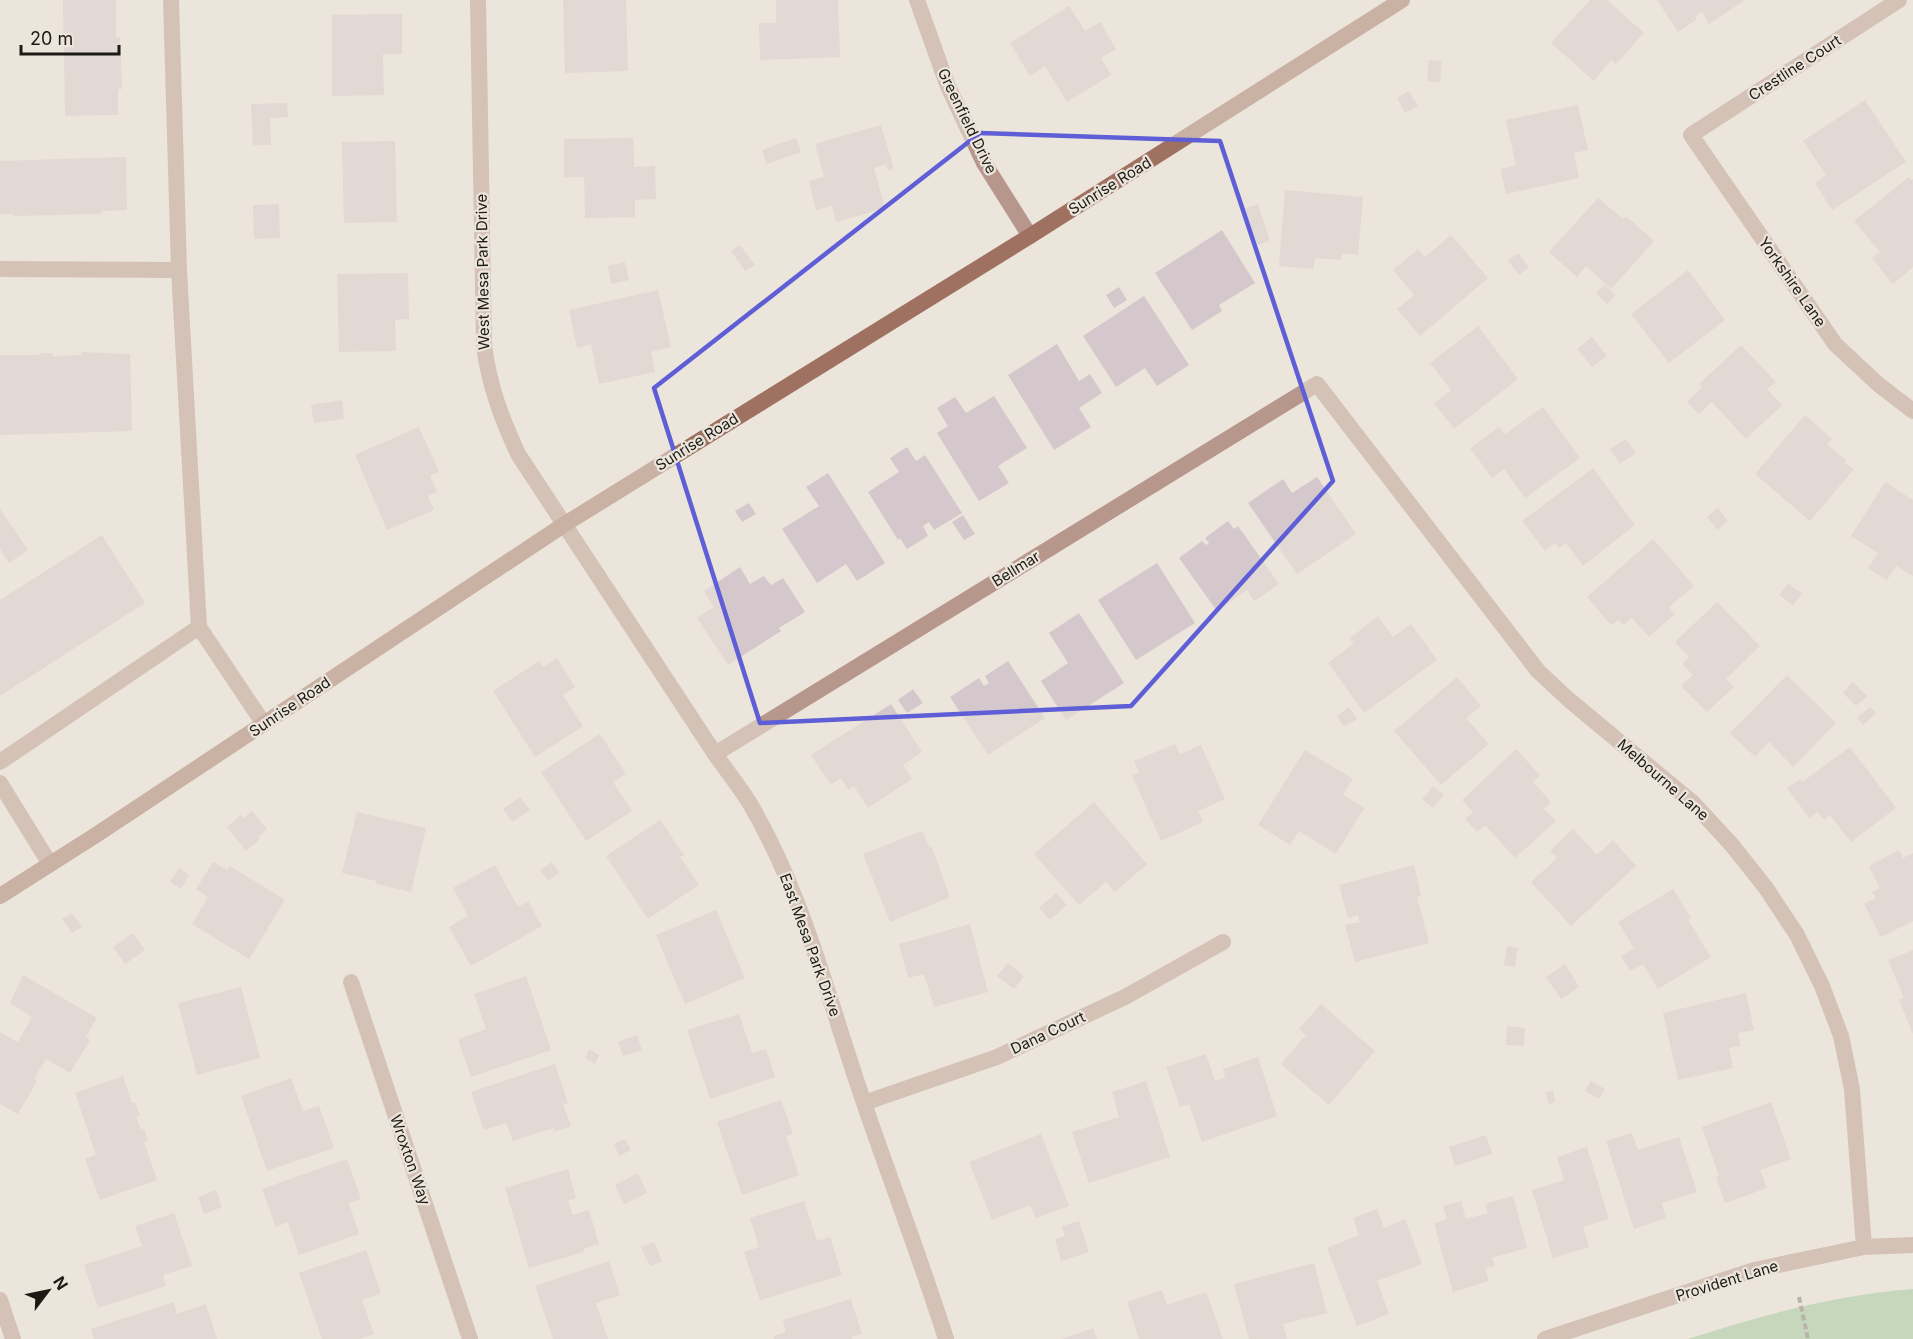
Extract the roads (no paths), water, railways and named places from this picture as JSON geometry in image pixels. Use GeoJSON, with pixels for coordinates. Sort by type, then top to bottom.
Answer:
{"type":"FeatureCollection","features":[{"type":"Feature","properties":{"kind":"main road","name":"Sunrise Road"},"geometry":{"type":"LineString","coordinates":[[0,896],[565,524],[1030,236],[1402,0]]}},
{"type":"Feature","properties":{"kind":"street"},"geometry":{"type":"LineString","coordinates":[[171,0],[179,270],[200,627],[264,724]]}},
{"type":"Feature","properties":{"kind":"street","name":"West Mesa Park Drive"},"geometry":{"type":"LineString","coordinates":[[478,0],[484,345],[487,368],[499,412],[518,454],[565,524]]}},
{"type":"Feature","properties":{"kind":"street","name":"Greenfield Drive"},"geometry":{"type":"LineString","coordinates":[[917,0],[947,84],[984,163],[1030,236]]}},
{"type":"Feature","properties":{"kind":"street","name":"Crestline Court"},"geometry":{"type":"LineString","coordinates":[[1691,135],[1899,0]]}},
{"type":"Feature","properties":{"kind":"street","name":"Yorkshire Lane"},"geometry":{"type":"LineString","coordinates":[[1691,135],[1835,344],[1878,385],[1913,411]]}},
{"type":"Feature","properties":{"kind":"street"},"geometry":{"type":"LineString","coordinates":[[0,269],[179,270]]}},
{"type":"Feature","properties":{"kind":"street","name":"Bellmar"},"geometry":{"type":"LineString","coordinates":[[715,754],[1317,384]]}},
{"type":"Feature","properties":{"kind":"street","name":"Melbourne Lane"},"geometry":{"type":"LineString","coordinates":[[1317,384],[1538,671],[1568,699],[1693,803],[1731,844],[1766,888],[1797,936],[1822,986],[1841,1036],[1852,1089],[1864,1247]]}},
{"type":"Feature","properties":{"kind":"street","name":"East Mesa Park Drive"},"geometry":{"type":"LineString","coordinates":[[565,524],[715,754],[749,802],[776,854],[800,908],[864,1103],[946,1339]]}},
{"type":"Feature","properties":{"kind":"street"},"geometry":{"type":"LineString","coordinates":[[0,762],[200,627]]}},
{"type":"Feature","properties":{"kind":"street"},"geometry":{"type":"LineString","coordinates":[[0,783],[50,864]]}},
{"type":"Feature","properties":{"kind":"street","name":"Dana Court"},"geometry":{"type":"LineString","coordinates":[[864,1103],[997,1057],[1125,997],[1223,942]]}},
{"type":"Feature","properties":{"kind":"street","name":"Wroxton Way"},"geometry":{"type":"LineString","coordinates":[[351,982],[470,1339]]}},
{"type":"Feature","properties":{"kind":"street","name":"Provident Lane"},"geometry":{"type":"LineString","coordinates":[[1545,1339],[1754,1270],[1864,1247],[1913,1245]]}},
{"type":"Feature","properties":{"kind":"street"},"geometry":{"type":"LineString","coordinates":[[0,1300],[13,1339]]}}]}
